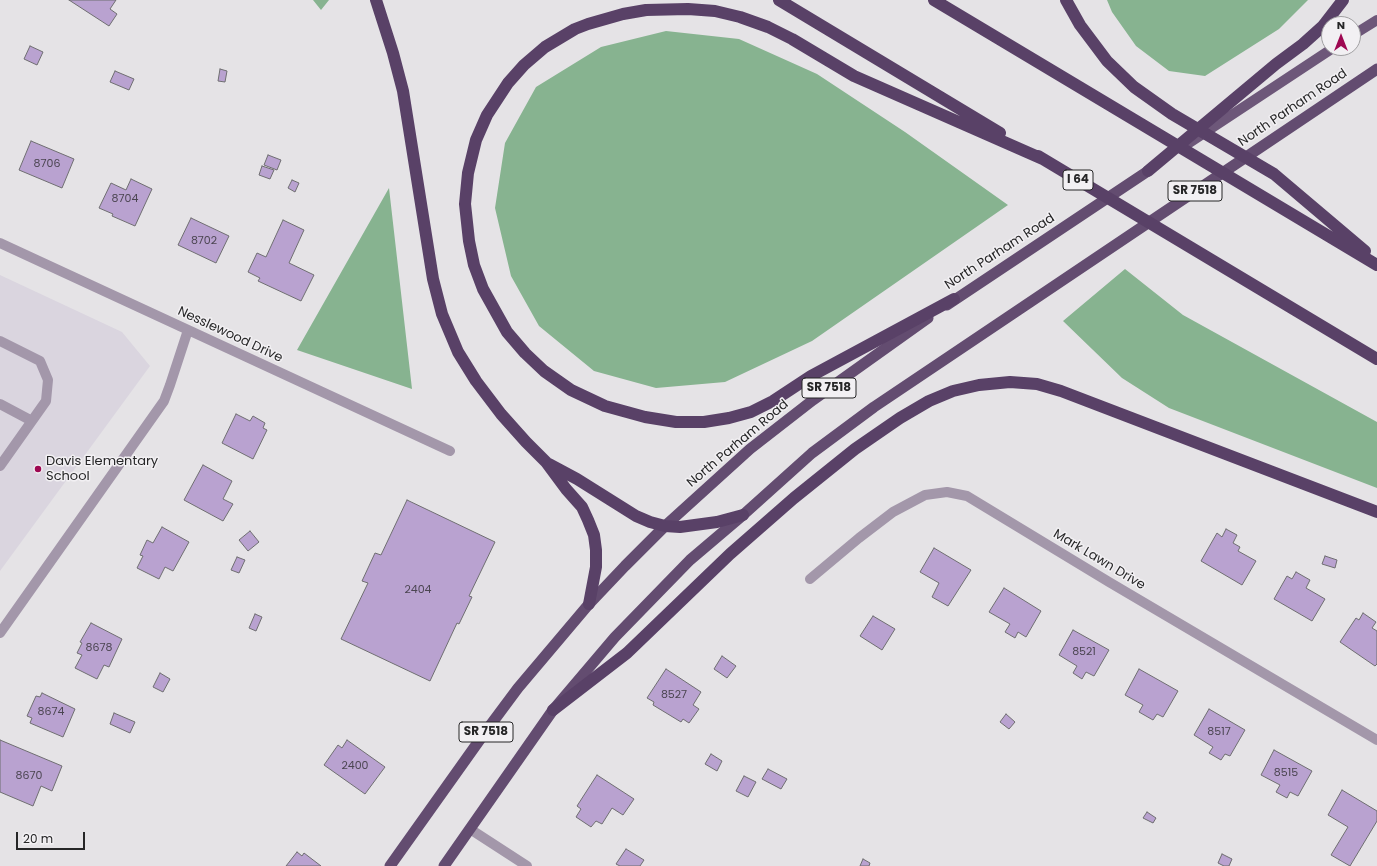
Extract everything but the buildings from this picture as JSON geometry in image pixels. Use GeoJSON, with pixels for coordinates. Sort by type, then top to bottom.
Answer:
{"type":"FeatureCollection","features":[{"type":"Feature","properties":{"kind":"highway"},"geometry":{"type":"LineString","coordinates":[[376,0],[393,53],[403,91],[433,279],[442,314],[458,352],[476,382],[501,414],[546,462],[566,489],[582,507],[594,535],[596,550],[596,567],[589,604]]}},
{"type":"Feature","properties":{"kind":"highway","name":"I 64"},"geometry":{"type":"LineString","coordinates":[[779,0],[1377,359]]}},
{"type":"Feature","properties":{"kind":"highway"},"geometry":{"type":"LineString","coordinates":[[934,0],[1377,264]]}},
{"type":"Feature","properties":{"kind":"highway"},"geometry":{"type":"LineString","coordinates":[[1066,0],[1080,25],[1106,61],[1134,87],[1172,114],[1274,174],[1377,260]]}},
{"type":"Feature","properties":{"kind":"highway"},"geometry":{"type":"LineString","coordinates":[[1148,171],[1276,64],[1303,44],[1323,26],[1343,0]]}},
{"type":"Feature","properties":{"kind":"highway"},"geometry":{"type":"LineString","coordinates":[[954,299],[811,376],[773,401],[751,412],[729,418],[704,422],[676,422],[645,417],[605,406],[571,390],[544,371],[525,353],[508,332],[483,289],[474,265],[469,241],[465,204],[468,173],[476,140],[487,115],[508,83],[524,65],[545,48],[575,29],[623,14],[646,10],[688,9],[715,11],[740,17],[768,27],[792,39],[854,76],[1045,160]]}},
{"type":"Feature","properties":{"kind":"highway","name":"North Parham Road"},"geometry":{"type":"LineString","coordinates":[[444,866],[553,710],[586,670],[645,605],[690,560],[812,453],[874,407],[1377,69]]}},
{"type":"Feature","properties":{"kind":"highway","name":"North Parham Road"},"geometry":{"type":"LineString","coordinates":[[390,866],[514,694],[544,656],[589,604],[665,526],[755,444],[819,395],[954,299],[1148,171]]}},
{"type":"Feature","properties":{"kind":"highway"},"geometry":{"type":"LineString","coordinates":[[553,710],[627,653],[730,554],[794,498],[855,449],[928,401],[953,391],[979,384],[1010,382],[1037,384],[1061,391],[1377,512]]}},
{"type":"Feature","properties":{"kind":"highway"},"geometry":{"type":"LineString","coordinates":[[546,462],[577,479],[636,516],[650,522],[665,526],[698,526],[743,515]]}},
{"type":"Feature","properties":{"kind":"main road"},"geometry":{"type":"LineString","coordinates":[[1361,30],[1377,20]]}},
{"type":"Feature","properties":{"kind":"main road","name":"North Parham Road"},"geometry":{"type":"LineString","coordinates":[[1148,171],[1321,56]]}},
{"type":"Feature","properties":{"kind":"street","name":"Nesslewood Drive"},"geometry":{"type":"LineString","coordinates":[[0,243],[450,451]]}},
{"type":"Feature","properties":{"kind":"street"},"geometry":{"type":"LineString","coordinates":[[0,633],[164,401],[188,330]]}},
{"type":"Feature","properties":{"kind":"street"},"geometry":{"type":"LineString","coordinates":[[0,342],[40,361],[48,380],[46,401],[0,466]]}},
{"type":"Feature","properties":{"kind":"street"},"geometry":{"type":"LineString","coordinates":[[0,404],[32,421]]}},
{"type":"Feature","properties":{"kind":"street","name":"Mark Lawn Drive"},"geometry":{"type":"LineString","coordinates":[[810,579],[893,512],[925,495],[947,492],[967,496],[1109,582],[1377,740]]}},
{"type":"Feature","properties":{"kind":"street"},"geometry":{"type":"LineString","coordinates":[[470,829],[527,866]]}},
{"type":"Feature","properties":{"kind":"shaded area","name":"Davis Elementary School"},"geometry":{"type":"Polygon","coordinates":[[[0,275],[122,332],[150,366],[0,571],[0,275]]]}},
{"type":"Feature","properties":{"kind":"green space"},"geometry":{"type":"Polygon","coordinates":[[[313,0],[329,0],[321,10],[313,0]]]}},
{"type":"Feature","properties":{"kind":"green space"},"geometry":{"type":"Polygon","coordinates":[[[1107,0],[1308,0],[1279,29],[1205,76],[1169,71],[1136,46],[1112,12],[1107,0]]]}},
{"type":"Feature","properties":{"kind":"green space"},"geometry":{"type":"Polygon","coordinates":[[[666,31],[739,39],[817,74],[905,132],[1008,205],[812,341],[725,382],[656,388],[594,371],[539,326],[511,276],[495,208],[505,143],[536,87],[601,47],[666,31]]]}},
{"type":"Feature","properties":{"kind":"green space"},"geometry":{"type":"Polygon","coordinates":[[[389,188],[412,389],[297,350],[389,188]]]}},
{"type":"Feature","properties":{"kind":"green space"},"geometry":{"type":"Polygon","coordinates":[[[1125,269],[1183,315],[1377,422],[1377,488],[1169,408],[1122,378],[1063,321],[1125,269]]]}},
{"type":"Feature","properties":{"kind":"place","name":"Davis Elementary School"},"geometry":{"type":"Point","coordinates":[38,469]}}]}
